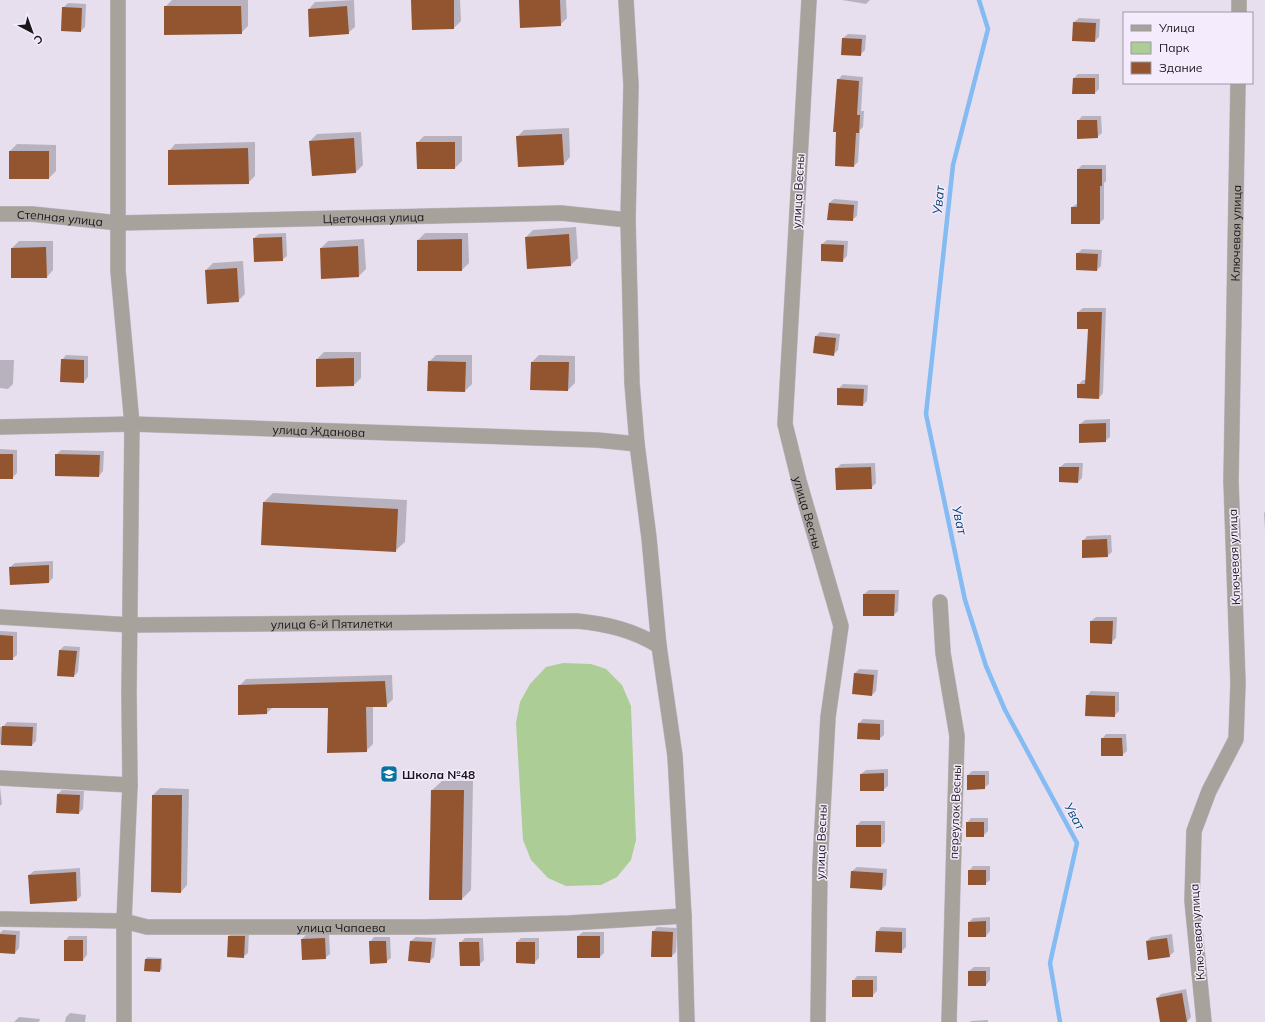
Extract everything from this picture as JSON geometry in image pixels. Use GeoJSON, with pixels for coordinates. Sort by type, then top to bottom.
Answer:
{"type":"FeatureCollection","features":[{"type":"Feature","properties":{"kind":"street"},"geometry":{"type":"LineString","coordinates":[[118,0],[118,271],[132,424],[131,625],[129,693],[130,785],[124,921],[124,1022]]}},
{"type":"Feature","properties":{"kind":"street"},"geometry":{"type":"LineString","coordinates":[[626,0],[631,85],[628,220],[632,382],[637,444],[650,538],[659,646],[675,756],[684,916],[687,1022]]}},
{"type":"Feature","properties":{"kind":"street","name":"улица Весны"},"geometry":{"type":"LineString","coordinates":[[809,0],[785,424],[799,481],[841,626],[828,717],[820,865],[818,1022]]}},
{"type":"Feature","properties":{"kind":"street"},"geometry":{"type":"LineString","coordinates":[[1239,0],[1239,12]]}},
{"type":"Feature","properties":{"kind":"street","name":"Ключевая улица"},"geometry":{"type":"LineString","coordinates":[[1204,1022],[1192,901],[1194,831],[1209,791],[1236,740],[1238,684],[1232,480],[1238,84]]}},
{"type":"Feature","properties":{"kind":"street","name":"Цветочная улица"},"geometry":{"type":"LineString","coordinates":[[119,223],[561,213],[628,220]]}},
{"type":"Feature","properties":{"kind":"street","name":"Степная улица"},"geometry":{"type":"LineString","coordinates":[[0,214],[32,214],[119,223]]}},
{"type":"Feature","properties":{"kind":"street","name":"улица Жданова"},"geometry":{"type":"LineString","coordinates":[[0,427],[132,424],[597,440],[637,444]]}},
{"type":"Feature","properties":{"kind":"street","name":"переулок Весны"},"geometry":{"type":"LineString","coordinates":[[940,602],[943,654],[957,736],[949,1022]]}},
{"type":"Feature","properties":{"kind":"street","name":"улица 6-й Пятилетки"},"geometry":{"type":"LineString","coordinates":[[0,617],[131,625],[576,621],[602,623],[627,630],[659,646]]}},
{"type":"Feature","properties":{"kind":"street"},"geometry":{"type":"LineString","coordinates":[[0,778],[130,785]]}},
{"type":"Feature","properties":{"kind":"street","name":"улица Чапаева"},"geometry":{"type":"LineString","coordinates":[[0,920],[124,921],[147,927],[425,927],[569,923],[684,916]]}},
{"type":"Feature","properties":{"kind":"green space"},"geometry":{"type":"Polygon","coordinates":[[[563,663],[591,664],[606,669],[622,685],[631,706],[636,840],[631,860],[617,877],[601,885],[566,886],[548,878],[531,860],[523,840],[516,723],[520,702],[530,684],[546,667],[563,663]]]}},
{"type":"Feature","properties":{"kind":"building"},"geometry":{"type":"Polygon","coordinates":[[[411,0],[454,0],[454,29],[412,30],[411,0]]]}},
{"type":"Feature","properties":{"kind":"building"},"geometry":{"type":"Polygon","coordinates":[[[519,0],[560,0],[561,26],[520,28],[519,0]]]}},
{"type":"Feature","properties":{"kind":"building"},"geometry":{"type":"Polygon","coordinates":[[[164,6],[241,6],[242,34],[164,35],[164,6]]]}},
{"type":"Feature","properties":{"kind":"building"},"geometry":{"type":"Polygon","coordinates":[[[347,6],[349,34],[309,37],[308,9],[347,6]]]}},
{"type":"Feature","properties":{"kind":"building"},"geometry":{"type":"Polygon","coordinates":[[[62,7],[82,8],[81,32],[61,31],[62,7]]]}},
{"type":"Feature","properties":{"kind":"building"},"geometry":{"type":"Polygon","coordinates":[[[1073,22],[1096,23],[1095,42],[1072,41],[1073,22]]]}},
{"type":"Feature","properties":{"kind":"building"},"geometry":{"type":"Polygon","coordinates":[[[842,38],[862,39],[861,56],[841,55],[842,38]]]}},
{"type":"Feature","properties":{"kind":"building"},"geometry":{"type":"Polygon","coordinates":[[[1073,78],[1095,78],[1095,94],[1072,94],[1073,78]]]}},
{"type":"Feature","properties":{"kind":"building"},"geometry":{"type":"Polygon","coordinates":[[[837,79],[859,81],[857,115],[860,115],[859,133],[856,133],[854,167],[835,166],[836,132],[833,132],[837,79]]]}},
{"type":"Feature","properties":{"kind":"building"},"geometry":{"type":"Polygon","coordinates":[[[1077,120],[1097,120],[1098,138],[1077,139],[1077,120]]]}},
{"type":"Feature","properties":{"kind":"building"},"geometry":{"type":"Polygon","coordinates":[[[562,134],[564,165],[518,167],[516,136],[562,134]]]}},
{"type":"Feature","properties":{"kind":"building"},"geometry":{"type":"Polygon","coordinates":[[[354,138],[356,173],[312,176],[309,141],[354,138]]]}},
{"type":"Feature","properties":{"kind":"building"},"geometry":{"type":"Polygon","coordinates":[[[416,142],[455,142],[455,169],[417,169],[416,142]]]}},
{"type":"Feature","properties":{"kind":"building"},"geometry":{"type":"Polygon","coordinates":[[[248,148],[249,184],[168,185],[168,150],[248,148]]]}},
{"type":"Feature","properties":{"kind":"building"},"geometry":{"type":"Polygon","coordinates":[[[9,151],[49,151],[49,179],[9,179],[9,151]]]}},
{"type":"Feature","properties":{"kind":"building"},"geometry":{"type":"Polygon","coordinates":[[[1077,169],[1102,169],[1102,186],[1100,186],[1100,224],[1071,224],[1071,207],[1077,207],[1077,169]]]}},
{"type":"Feature","properties":{"kind":"building"},"geometry":{"type":"Polygon","coordinates":[[[829,203],[854,205],[853,221],[827,220],[829,203]]]}},
{"type":"Feature","properties":{"kind":"building"},"geometry":{"type":"Polygon","coordinates":[[[569,234],[571,266],[527,269],[525,237],[569,234]]]}},
{"type":"Feature","properties":{"kind":"building"},"geometry":{"type":"Polygon","coordinates":[[[282,237],[283,261],[254,262],[253,238],[282,237]]]}},
{"type":"Feature","properties":{"kind":"building"},"geometry":{"type":"Polygon","coordinates":[[[462,239],[462,271],[417,271],[417,240],[462,239]]]}},
{"type":"Feature","properties":{"kind":"building"},"geometry":{"type":"Polygon","coordinates":[[[821,244],[844,245],[843,262],[821,261],[821,244]]]}},
{"type":"Feature","properties":{"kind":"building"},"geometry":{"type":"Polygon","coordinates":[[[358,246],[359,277],[321,279],[320,248],[358,246]]]}},
{"type":"Feature","properties":{"kind":"building"},"geometry":{"type":"Polygon","coordinates":[[[46,247],[47,278],[11,278],[11,248],[46,247]]]}},
{"type":"Feature","properties":{"kind":"building"},"geometry":{"type":"Polygon","coordinates":[[[1076,253],[1098,254],[1097,271],[1076,270],[1076,253]]]}},
{"type":"Feature","properties":{"kind":"building"},"geometry":{"type":"Polygon","coordinates":[[[237,268],[239,302],[207,304],[205,270],[237,268]]]}},
{"type":"Feature","properties":{"kind":"building"},"geometry":{"type":"Polygon","coordinates":[[[1077,312],[1102,312],[1099,399],[1077,398],[1077,384],[1085,384],[1088,329],[1077,329],[1077,312]]]}},
{"type":"Feature","properties":{"kind":"building"},"geometry":{"type":"Polygon","coordinates":[[[815,336],[836,338],[834,356],[813,353],[815,336]]]}},
{"type":"Feature","properties":{"kind":"building"},"geometry":{"type":"Polygon","coordinates":[[[354,358],[354,386],[316,387],[316,359],[354,358]]]}},
{"type":"Feature","properties":{"kind":"building"},"geometry":{"type":"Polygon","coordinates":[[[61,359],[84,360],[84,383],[60,382],[61,359]]]}},
{"type":"Feature","properties":{"kind":"building"},"geometry":{"type":"Polygon","coordinates":[[[428,361],[466,362],[465,392],[427,391],[428,361]]]}},
{"type":"Feature","properties":{"kind":"building"},"geometry":{"type":"Polygon","coordinates":[[[531,362],[569,362],[568,391],[530,390],[531,362]]]}},
{"type":"Feature","properties":{"kind":"building"},"geometry":{"type":"Polygon","coordinates":[[[837,388],[864,389],[863,406],[837,405],[837,388]]]}},
{"type":"Feature","properties":{"kind":"building"},"geometry":{"type":"Polygon","coordinates":[[[1106,423],[1106,442],[1079,443],[1079,424],[1106,423]]]}},
{"type":"Feature","properties":{"kind":"building"},"geometry":{"type":"Polygon","coordinates":[[[0,454],[13,454],[13,479],[0,479],[0,454]]]}},
{"type":"Feature","properties":{"kind":"building"},"geometry":{"type":"Polygon","coordinates":[[[55,454],[100,455],[99,477],[55,476],[55,454]]]}},
{"type":"Feature","properties":{"kind":"building"},"geometry":{"type":"Polygon","coordinates":[[[871,467],[872,489],[836,490],[835,468],[871,467]]]}},
{"type":"Feature","properties":{"kind":"building"},"geometry":{"type":"Polygon","coordinates":[[[1059,467],[1079,467],[1078,483],[1059,482],[1059,467]]]}},
{"type":"Feature","properties":{"kind":"building"},"geometry":{"type":"Polygon","coordinates":[[[263,502],[398,509],[396,552],[261,545],[263,502]]]}},
{"type":"Feature","properties":{"kind":"building"},"geometry":{"type":"Polygon","coordinates":[[[1107,539],[1108,557],[1082,558],[1082,540],[1107,539]]]}},
{"type":"Feature","properties":{"kind":"building"},"geometry":{"type":"Polygon","coordinates":[[[49,565],[49,583],[10,585],[9,567],[49,565]]]}},
{"type":"Feature","properties":{"kind":"building"},"geometry":{"type":"Polygon","coordinates":[[[863,594],[895,594],[894,616],[863,616],[863,594]]]}},
{"type":"Feature","properties":{"kind":"building"},"geometry":{"type":"Polygon","coordinates":[[[1090,621],[1113,621],[1112,644],[1090,643],[1090,621]]]}},
{"type":"Feature","properties":{"kind":"building"},"geometry":{"type":"Polygon","coordinates":[[[0,635],[13,636],[13,660],[0,660],[0,635]]]}},
{"type":"Feature","properties":{"kind":"building"},"geometry":{"type":"Polygon","coordinates":[[[59,650],[77,651],[74,677],[57,676],[59,650]]]}},
{"type":"Feature","properties":{"kind":"building"},"geometry":{"type":"Polygon","coordinates":[[[854,673],[874,675],[872,696],[852,694],[854,673]]]}},
{"type":"Feature","properties":{"kind":"building"},"geometry":{"type":"Polygon","coordinates":[[[385,681],[387,707],[366,707],[367,752],[327,753],[328,708],[267,708],[267,714],[238,715],[238,685],[385,681]]]}},
{"type":"Feature","properties":{"kind":"building"},"geometry":{"type":"Polygon","coordinates":[[[1086,695],[1115,696],[1115,717],[1085,716],[1086,695]]]}},
{"type":"Feature","properties":{"kind":"building"},"geometry":{"type":"Polygon","coordinates":[[[858,723],[880,724],[880,740],[857,739],[858,723]]]}},
{"type":"Feature","properties":{"kind":"building"},"geometry":{"type":"Polygon","coordinates":[[[2,726],[33,727],[32,746],[1,745],[2,726]]]}},
{"type":"Feature","properties":{"kind":"building"},"geometry":{"type":"Polygon","coordinates":[[[1101,738],[1122,738],[1123,756],[1101,756],[1101,738]]]}},
{"type":"Feature","properties":{"kind":"building"},"geometry":{"type":"Polygon","coordinates":[[[884,773],[884,791],[860,791],[860,774],[884,773]]]}},
{"type":"Feature","properties":{"kind":"building"},"geometry":{"type":"Polygon","coordinates":[[[967,775],[985,775],[985,789],[967,790],[967,775]]]}},
{"type":"Feature","properties":{"kind":"building"},"geometry":{"type":"Polygon","coordinates":[[[431,790],[464,790],[462,900],[429,900],[431,790]]]}},
{"type":"Feature","properties":{"kind":"building"},"geometry":{"type":"Polygon","coordinates":[[[57,794],[80,795],[79,814],[56,813],[57,794]]]}},
{"type":"Feature","properties":{"kind":"building"},"geometry":{"type":"Polygon","coordinates":[[[152,795],[182,795],[181,893],[151,892],[152,795]]]}},
{"type":"Feature","properties":{"kind":"building"},"geometry":{"type":"Polygon","coordinates":[[[966,822],[984,822],[984,837],[966,837],[966,822]]]}},
{"type":"Feature","properties":{"kind":"building"},"geometry":{"type":"Polygon","coordinates":[[[856,825],[881,825],[881,847],[856,847],[856,825]]]}},
{"type":"Feature","properties":{"kind":"building"},"geometry":{"type":"Polygon","coordinates":[[[968,870],[986,870],[986,885],[968,885],[968,870]]]}},
{"type":"Feature","properties":{"kind":"building"},"geometry":{"type":"Polygon","coordinates":[[[851,871],[883,873],[882,890],[850,888],[851,871]]]}},
{"type":"Feature","properties":{"kind":"building"},"geometry":{"type":"Polygon","coordinates":[[[76,872],[77,901],[30,904],[28,875],[76,872]]]}},
{"type":"Feature","properties":{"kind":"building"},"geometry":{"type":"Polygon","coordinates":[[[986,921],[986,937],[968,937],[968,922],[986,921]]]}},
{"type":"Feature","properties":{"kind":"building"},"geometry":{"type":"Polygon","coordinates":[[[652,931],[673,932],[672,957],[651,957],[652,931]]]}},
{"type":"Feature","properties":{"kind":"building"},"geometry":{"type":"Polygon","coordinates":[[[876,931],[902,932],[902,953],[875,952],[876,931]]]}},
{"type":"Feature","properties":{"kind":"building"},"geometry":{"type":"Polygon","coordinates":[[[0,934],[16,935],[15,954],[0,953],[0,934]]]}},
{"type":"Feature","properties":{"kind":"building"},"geometry":{"type":"Polygon","coordinates":[[[228,936],[245,936],[244,958],[227,957],[228,936]]]}},
{"type":"Feature","properties":{"kind":"building"},"geometry":{"type":"Polygon","coordinates":[[[577,936],[600,936],[600,958],[577,958],[577,936]]]}},
{"type":"Feature","properties":{"kind":"building"},"geometry":{"type":"Polygon","coordinates":[[[325,938],[326,959],[302,960],[301,939],[325,938]]]}},
{"type":"Feature","properties":{"kind":"building"},"geometry":{"type":"Polygon","coordinates":[[[1167,938],[1170,957],[1148,960],[1146,941],[1167,938]]]}},
{"type":"Feature","properties":{"kind":"building"},"geometry":{"type":"Polygon","coordinates":[[[64,940],[83,940],[83,961],[64,961],[64,940]]]}},
{"type":"Feature","properties":{"kind":"building"},"geometry":{"type":"Polygon","coordinates":[[[369,941],[386,941],[387,963],[370,964],[369,941]]]}},
{"type":"Feature","properties":{"kind":"building"},"geometry":{"type":"Polygon","coordinates":[[[410,941],[432,942],[430,963],[408,961],[410,941]]]}},
{"type":"Feature","properties":{"kind":"building"},"geometry":{"type":"Polygon","coordinates":[[[459,942],[479,942],[480,966],[460,966],[459,942]]]}},
{"type":"Feature","properties":{"kind":"building"},"geometry":{"type":"Polygon","coordinates":[[[516,942],[535,942],[535,964],[516,963],[516,942]]]}},
{"type":"Feature","properties":{"kind":"building"},"geometry":{"type":"Polygon","coordinates":[[[145,959],[161,959],[160,972],[144,971],[145,959]]]}},
{"type":"Feature","properties":{"kind":"building"},"geometry":{"type":"Polygon","coordinates":[[[968,971],[986,971],[986,986],[968,986],[968,971]]]}},
{"type":"Feature","properties":{"kind":"building"},"geometry":{"type":"Polygon","coordinates":[[[852,980],[873,980],[873,997],[852,997],[852,980]]]}},
{"type":"Feature","properties":{"kind":"building"},"geometry":{"type":"Polygon","coordinates":[[[1182,993],[1187,1022],[1160,1022],[1156,998],[1182,993]]]}},
{"type":"Feature","properties":{"kind":"waterway","name":"Уват"},"geometry":{"type":"LineString","coordinates":[[979,0],[988,29],[953,165],[926,414],[965,600],[986,666],[1005,710],[1077,843],[1050,963],[1060,1022]]}},
{"type":"Feature","properties":{"kind":"place","name":"Школа №48"},"geometry":{"type":"Point","coordinates":[389,774]}}]}
